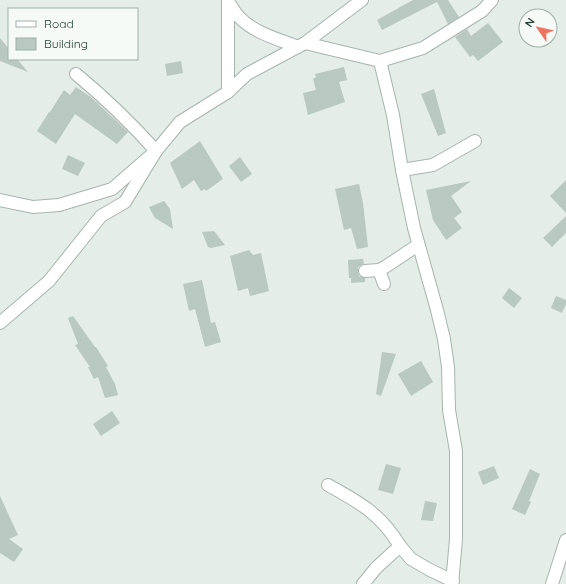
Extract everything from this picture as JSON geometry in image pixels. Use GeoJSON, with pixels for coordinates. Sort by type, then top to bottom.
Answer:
{"type":"FeatureCollection","features":[{"type":"Feature","properties":{"kind":"street"},"geometry":{"type":"LineString","coordinates":[[0,323],[49,281],[101,216],[125,202],[156,151],[180,122],[228,92],[247,74],[301,45],[362,0]]}},
{"type":"Feature","properties":{"kind":"street"},"geometry":{"type":"LineString","coordinates":[[228,92],[228,1],[238,16],[249,25],[263,33],[301,45],[380,61],[423,48],[482,11],[492,0]]}},
{"type":"Feature","properties":{"kind":"street"},"geometry":{"type":"LineString","coordinates":[[328,485],[368,508],[393,533],[400,546],[411,559],[452,582],[456,539],[456,452],[449,410],[448,367],[444,339],[418,245],[402,170],[394,115],[380,61]]}},
{"type":"Feature","properties":{"kind":"street"},"geometry":{"type":"LineString","coordinates":[[76,74],[108,100],[156,151]]}},
{"type":"Feature","properties":{"kind":"street"},"geometry":{"type":"LineString","coordinates":[[402,170],[433,165],[475,141]]}},
{"type":"Feature","properties":{"kind":"street"},"geometry":{"type":"LineString","coordinates":[[0,200],[33,207],[59,205],[112,189],[156,151]]}},
{"type":"Feature","properties":{"kind":"street"},"geometry":{"type":"LineString","coordinates":[[365,271],[378,270],[390,264],[418,245]]}},
{"type":"Feature","properties":{"kind":"street"},"geometry":{"type":"LineString","coordinates":[[378,270],[384,284]]}},
{"type":"Feature","properties":{"kind":"street"},"geometry":{"type":"LineString","coordinates":[[552,584],[566,540]]}},
{"type":"Feature","properties":{"kind":"street"},"geometry":{"type":"LineString","coordinates":[[363,584],[376,568],[400,546]]}},
{"type":"Feature","properties":{"kind":"building"},"geometry":{"type":"Polygon","coordinates":[[[413,0],[448,0],[459,17],[448,24],[437,2],[382,30],[377,20],[413,0]]]}},
{"type":"Feature","properties":{"kind":"building"},"geometry":{"type":"Polygon","coordinates":[[[488,23],[503,42],[478,61],[473,55],[470,57],[455,37],[467,29],[471,36],[488,23]]]}},
{"type":"Feature","properties":{"kind":"building"},"geometry":{"type":"Polygon","coordinates":[[[0,38],[8,48],[8,60],[18,60],[28,72],[0,61],[0,38]]]}},
{"type":"Feature","properties":{"kind":"building"},"geometry":{"type":"Polygon","coordinates":[[[181,61],[183,73],[167,76],[165,64],[181,61]]]}},
{"type":"Feature","properties":{"kind":"building"},"geometry":{"type":"Polygon","coordinates":[[[344,67],[347,80],[339,82],[345,102],[308,115],[303,93],[316,90],[313,79],[316,77],[315,74],[344,67]]]}},
{"type":"Feature","properties":{"kind":"building"},"geometry":{"type":"Polygon","coordinates":[[[76,87],[92,98],[128,132],[117,144],[75,114],[56,144],[37,131],[49,112],[51,113],[50,112],[64,90],[70,95],[76,87]]]}},
{"type":"Feature","properties":{"kind":"building"},"geometry":{"type":"Polygon","coordinates":[[[434,89],[446,133],[438,136],[421,94],[434,89]]]}},
{"type":"Feature","properties":{"kind":"building"},"geometry":{"type":"Polygon","coordinates":[[[200,141],[223,179],[206,191],[205,189],[201,191],[194,180],[182,189],[170,163],[200,141]]]}},
{"type":"Feature","properties":{"kind":"building"},"geometry":{"type":"Polygon","coordinates":[[[68,155],[85,163],[78,176],[62,169],[68,155]]]}},
{"type":"Feature","properties":{"kind":"building"},"geometry":{"type":"Polygon","coordinates":[[[240,157],[252,174],[241,182],[229,166],[240,157]]]}},
{"type":"Feature","properties":{"kind":"building"},"geometry":{"type":"Polygon","coordinates":[[[566,180],[566,213],[550,196],[566,180]]]}},
{"type":"Feature","properties":{"kind":"building"},"geometry":{"type":"Polygon","coordinates":[[[471,181],[451,196],[462,212],[454,218],[462,228],[446,240],[433,220],[426,190],[471,181]]]}},
{"type":"Feature","properties":{"kind":"building"},"geometry":{"type":"Polygon","coordinates":[[[359,184],[363,203],[368,247],[357,249],[351,228],[344,230],[335,189],[359,184]]]}},
{"type":"Feature","properties":{"kind":"building"},"geometry":{"type":"Polygon","coordinates":[[[164,201],[170,209],[173,229],[155,218],[149,207],[164,201]]]}},
{"type":"Feature","properties":{"kind":"building"},"geometry":{"type":"Polygon","coordinates":[[[566,216],[566,233],[552,247],[543,238],[566,216]]]}},
{"type":"Feature","properties":{"kind":"building"},"geometry":{"type":"Polygon","coordinates":[[[214,231],[225,245],[211,248],[208,247],[202,232],[214,231]]]}},
{"type":"Feature","properties":{"kind":"building"},"geometry":{"type":"Polygon","coordinates":[[[249,250],[253,255],[261,253],[269,291],[250,296],[248,288],[238,291],[230,256],[249,250]]]}},
{"type":"Feature","properties":{"kind":"building"},"geometry":{"type":"Polygon","coordinates":[[[363,259],[364,264],[358,267],[358,271],[359,276],[365,278],[365,282],[351,283],[351,278],[349,278],[348,260],[363,259]]]}},
{"type":"Feature","properties":{"kind":"building"},"geometry":{"type":"Polygon","coordinates":[[[202,280],[211,323],[215,322],[221,342],[205,347],[195,309],[189,311],[183,284],[202,280]]]}},
{"type":"Feature","properties":{"kind":"building"},"geometry":{"type":"Polygon","coordinates":[[[509,288],[522,298],[514,308],[502,298],[509,288]]]}},
{"type":"Feature","properties":{"kind":"building"},"geometry":{"type":"Polygon","coordinates":[[[556,296],[566,300],[562,313],[551,308],[556,296]]]}},
{"type":"Feature","properties":{"kind":"building"},"geometry":{"type":"Polygon","coordinates":[[[73,316],[108,366],[106,367],[115,384],[118,395],[105,398],[98,377],[94,379],[88,367],[90,367],[75,345],[78,344],[68,318],[73,316]]]}},
{"type":"Feature","properties":{"kind":"building"},"geometry":{"type":"Polygon","coordinates":[[[382,352],[396,354],[381,396],[376,394],[382,352]]]}},
{"type":"Feature","properties":{"kind":"building"},"geometry":{"type":"Polygon","coordinates":[[[421,361],[433,382],[411,396],[398,374],[421,361]]]}},
{"type":"Feature","properties":{"kind":"building"},"geometry":{"type":"Polygon","coordinates":[[[112,411],[120,423],[101,436],[93,424],[112,411]]]}},
{"type":"Feature","properties":{"kind":"building"},"geometry":{"type":"Polygon","coordinates":[[[386,464],[401,468],[393,494],[378,490],[386,464]]]}},
{"type":"Feature","properties":{"kind":"building"},"geometry":{"type":"Polygon","coordinates":[[[494,466],[499,478],[483,485],[478,472],[494,466]]]}},
{"type":"Feature","properties":{"kind":"building"},"geometry":{"type":"Polygon","coordinates":[[[530,469],[540,474],[525,515],[512,509],[530,469]]]}},
{"type":"Feature","properties":{"kind":"building"},"geometry":{"type":"Polygon","coordinates":[[[0,496],[18,535],[9,539],[23,549],[14,562],[0,553],[0,496]]]}},
{"type":"Feature","properties":{"kind":"building"},"geometry":{"type":"Polygon","coordinates":[[[425,501],[437,503],[433,521],[421,520],[425,501]]]}}]}
